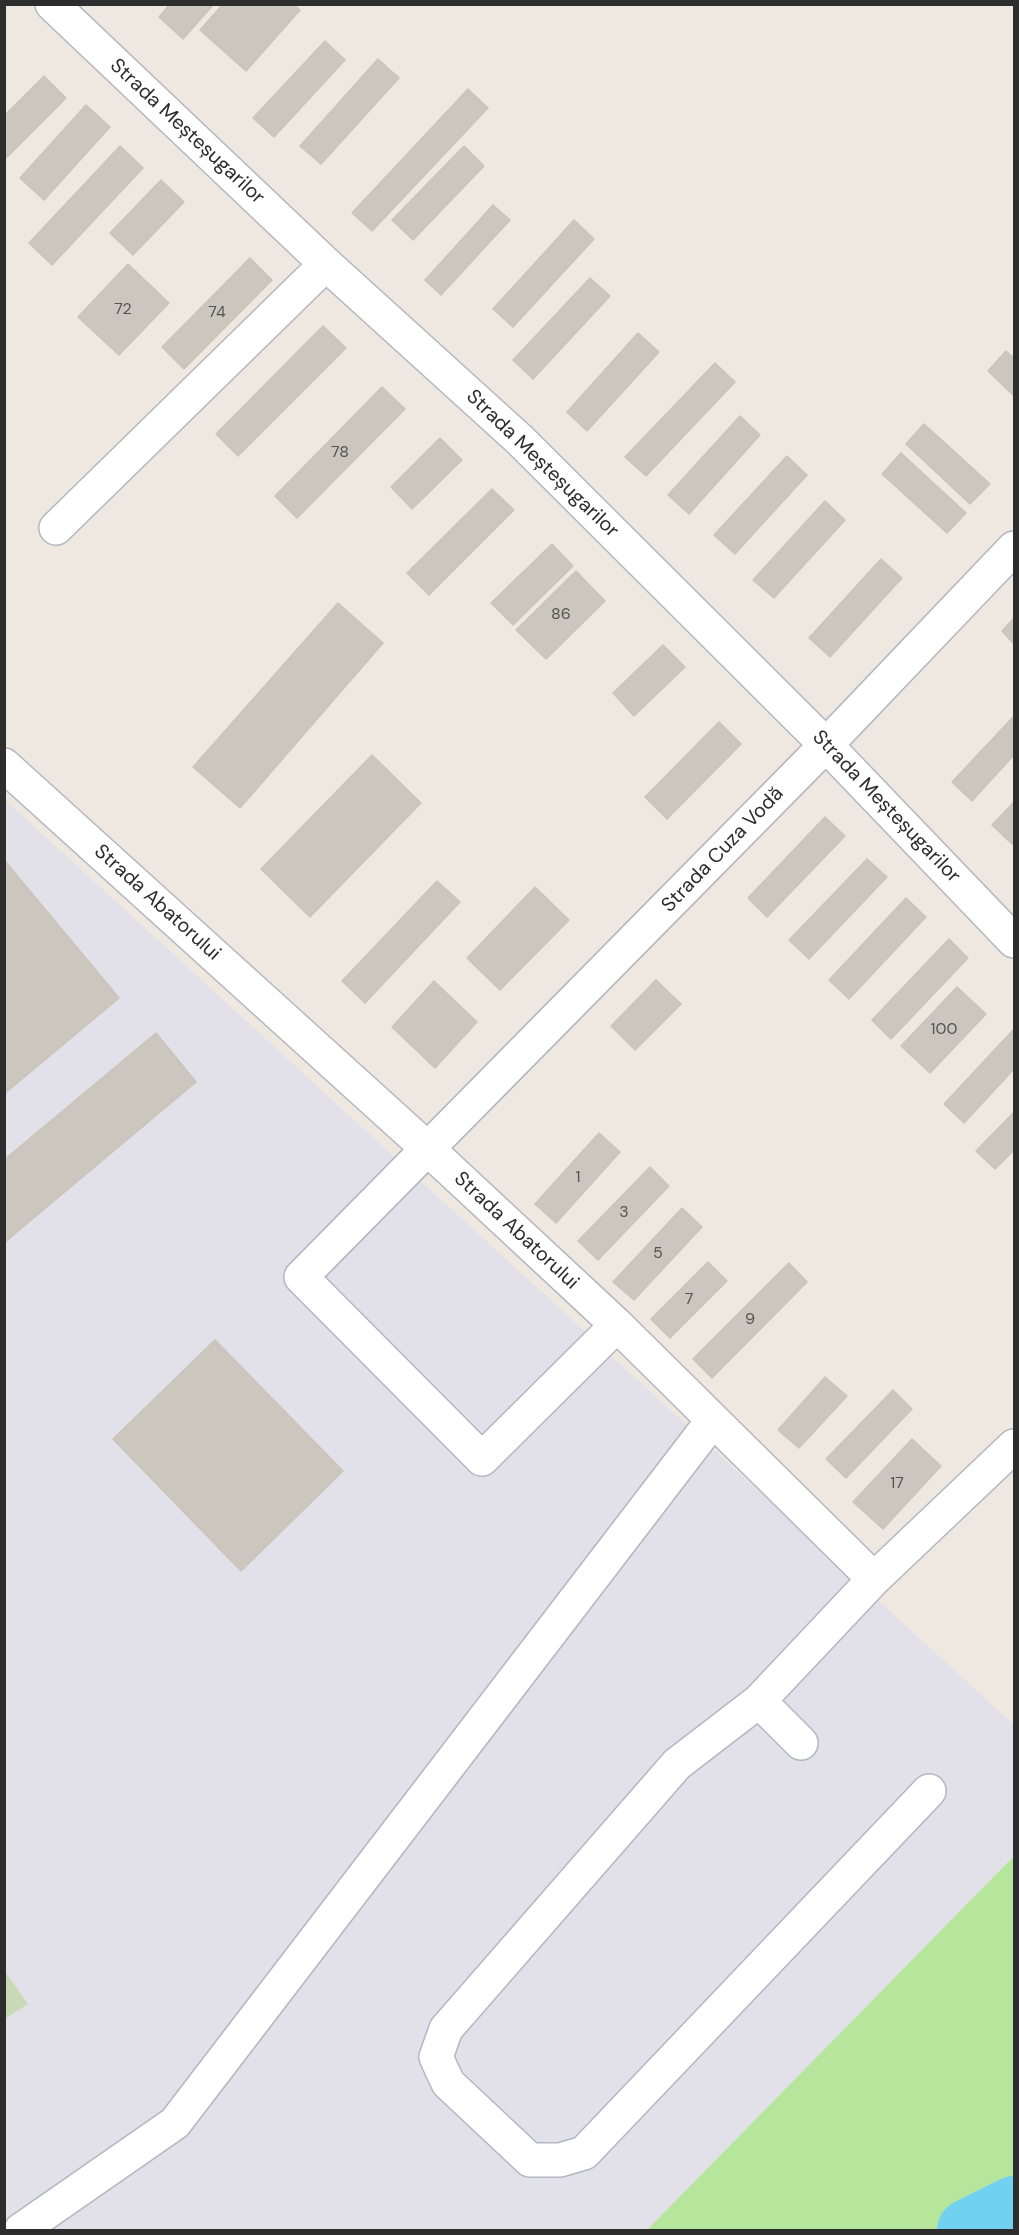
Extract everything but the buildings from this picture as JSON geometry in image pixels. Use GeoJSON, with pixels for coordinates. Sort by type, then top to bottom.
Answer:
{"type":"FeatureCollection","features":[{"type":"Feature","properties":{"kind":"street","name":"Strada Meșteșugarilor"},"geometry":{"type":"LineString","coordinates":[[52,4],[326,264],[520,440],[826,745],[1014,941]]}},
{"type":"Feature","properties":{"kind":"street"},"geometry":{"type":"LineString","coordinates":[[56,528],[326,264]]}},
{"type":"Feature","properties":{"kind":"street","name":"Strada Cuza Vodă"},"geometry":{"type":"LineString","coordinates":[[616,1325],[482,1459],[301,1277],[429,1150],[826,745],[1014,548]]}},
{"type":"Feature","properties":{"kind":"street","name":"Strada Abatorului"},"geometry":{"type":"LineString","coordinates":[[4,765],[429,1150],[616,1325],[874,1579]]}},
{"type":"Feature","properties":{"kind":"street"},"geometry":{"type":"LineString","coordinates":[[21,2230],[175,2123],[713,1420]]}},
{"type":"Feature","properties":{"kind":"street"},"geometry":{"type":"LineString","coordinates":[[928,1791],[584,2152],[560,2160],[530,2160],[447,2083],[436,2057],[446,2029],[677,1764],[759,1701],[874,1579],[1014,1446]]}},
{"type":"Feature","properties":{"kind":"street"},"geometry":{"type":"LineString","coordinates":[[759,1701],[801,1743]]}},
{"type":"Feature","properties":{"kind":"shaded area"},"geometry":{"type":"Polygon","coordinates":[[[4,799],[1014,1725],[1014,1856],[647,2230],[5,2230],[5,2019],[28,2004],[4,1970],[4,799]]]}},
{"type":"Feature","properties":{"kind":"green space"},"geometry":{"type":"Polygon","coordinates":[[[1014,1856],[1014,2230],[647,2230],[1014,1856]]]}},
{"type":"Feature","properties":{"kind":"green space"},"geometry":{"type":"Polygon","coordinates":[[[4,1970],[28,2004],[5,2019],[4,2019],[4,1970]]]}},
{"type":"Feature","properties":{"kind":"waterway"},"geometry":{"type":"LineString","coordinates":[[968,2230],[1014,2207]]}}]}
